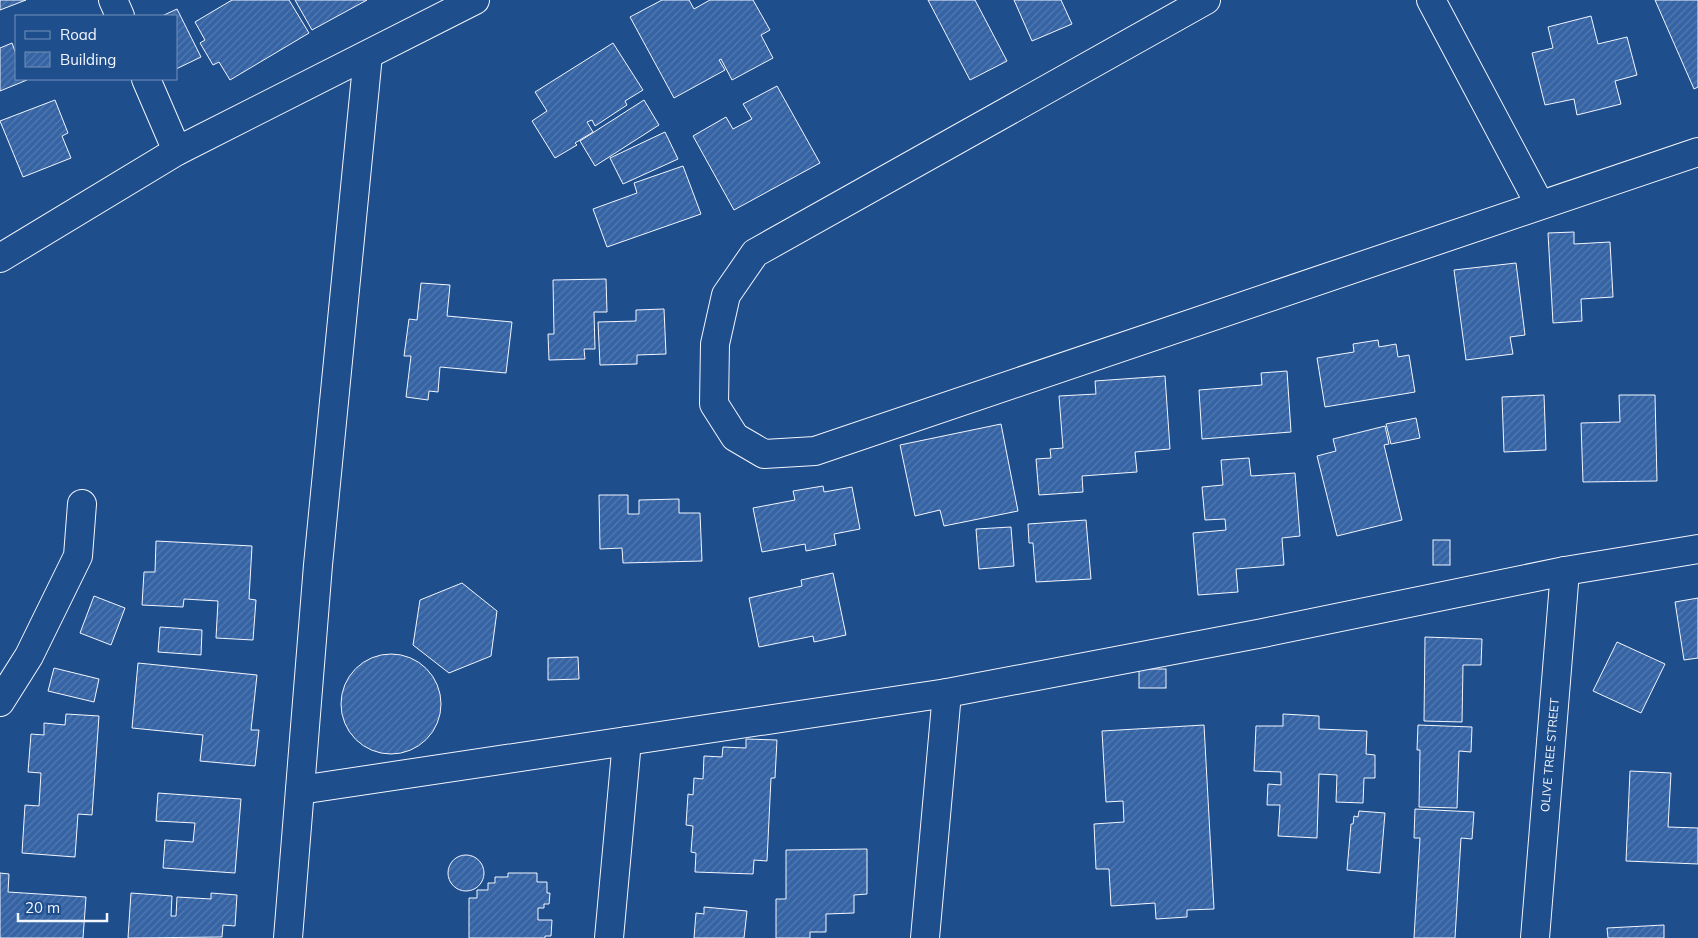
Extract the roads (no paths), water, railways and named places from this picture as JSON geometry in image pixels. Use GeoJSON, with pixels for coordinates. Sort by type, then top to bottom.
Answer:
{"type":"FeatureCollection","features":[{"type":"Feature","properties":{"kind":"street"},"geometry":{"type":"LineString","coordinates":[[113,0],[120,15]]}},
{"type":"Feature","properties":{"kind":"street"},"geometry":{"type":"LineString","coordinates":[[0,258],[177,151],[476,0]]}},
{"type":"Feature","properties":{"kind":"street"},"geometry":{"type":"LineString","coordinates":[[1206,0],[755,253],[726,295],[715,344],[714,404],[735,437],[764,454],[815,451],[1698,152]]}},
{"type":"Feature","properties":{"kind":"street"},"geometry":{"type":"LineString","coordinates":[[1431,0],[1540,205]]}},
{"type":"Feature","properties":{"kind":"street"},"geometry":{"type":"LineString","coordinates":[[288,938],[318,565],[368,55]]}},
{"type":"Feature","properties":{"kind":"street"},"geometry":{"type":"LineString","coordinates":[[146,80],[177,151]]}},
{"type":"Feature","properties":{"kind":"street"},"geometry":{"type":"LineString","coordinates":[[0,702],[34,644],[78,556],[82,504]]}},
{"type":"Feature","properties":{"kind":"street"},"geometry":{"type":"LineString","coordinates":[[300,790],[947,693],[1264,633],[1565,571],[1698,549]]}},
{"type":"Feature","properties":{"kind":"street","name":"OLIVE TREE STREET"},"geometry":{"type":"LineString","coordinates":[[1534,938],[1565,571]]}},
{"type":"Feature","properties":{"kind":"street"},"geometry":{"type":"LineString","coordinates":[[925,938],[947,693]]}},
{"type":"Feature","properties":{"kind":"street"},"geometry":{"type":"LineString","coordinates":[[609,938],[627,741]]}}]}
